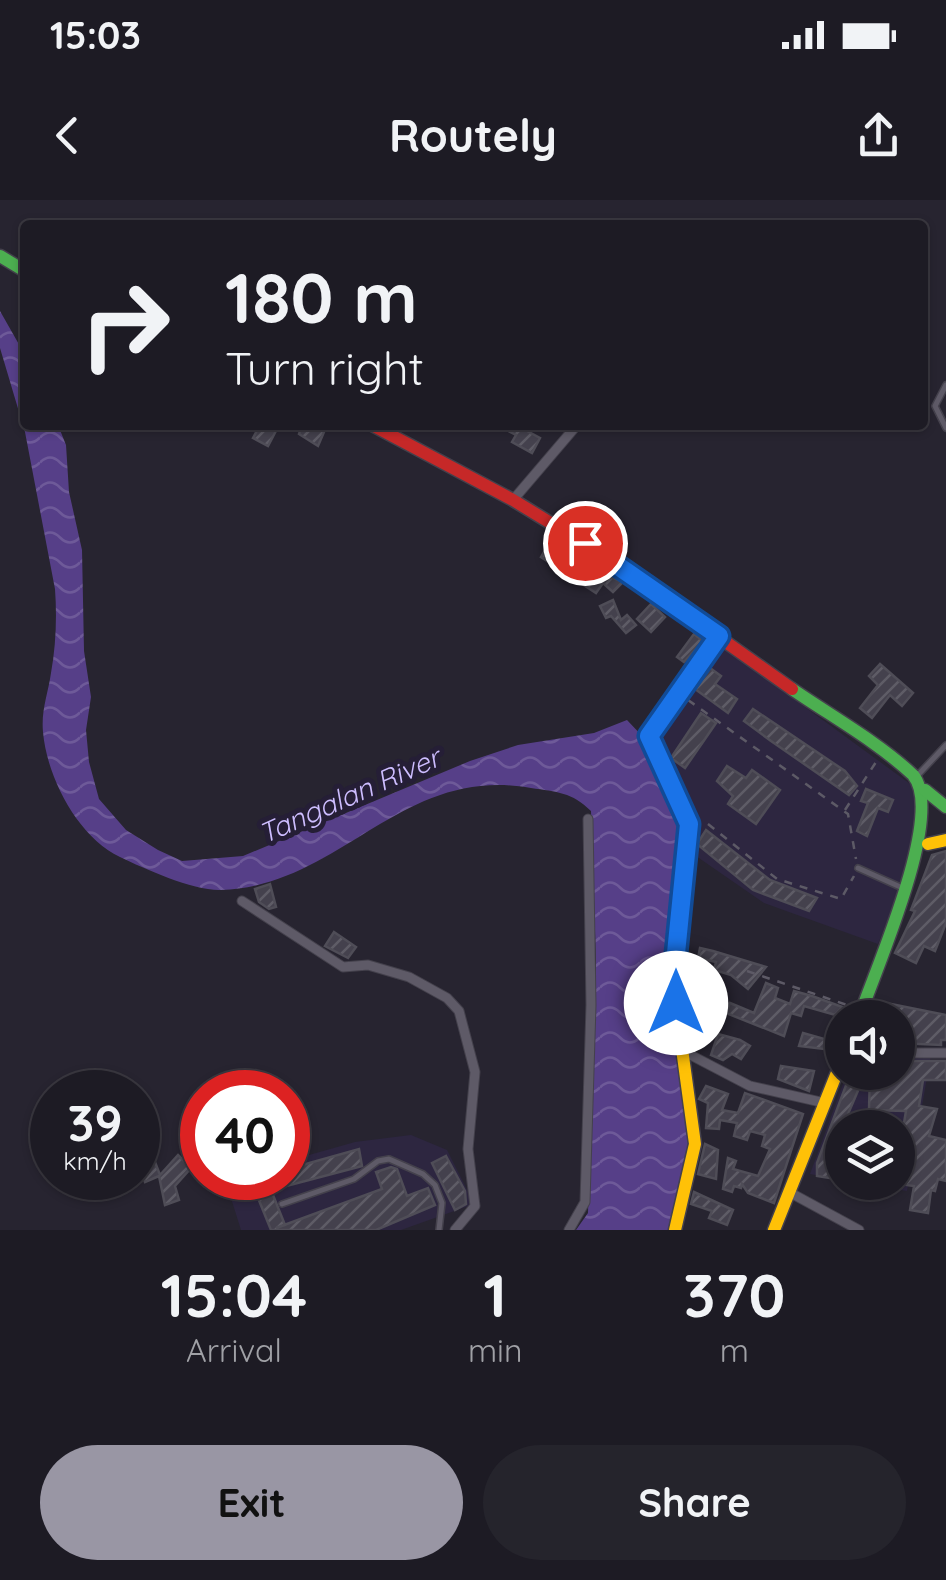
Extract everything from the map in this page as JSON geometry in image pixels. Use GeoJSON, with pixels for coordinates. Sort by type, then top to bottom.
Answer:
{"type":"FeatureCollection","features":[{"type":"Feature","properties":{"kind":"main road"},"geometry":{"type":"LineString","coordinates":[[381,430],[513,500],[606,557],[883,752],[946,807]]}},
{"type":"Feature","properties":{"kind":"main road"},"geometry":{"type":"LineString","coordinates":[[675,1230],[695,1144],[673,983],[689,824],[649,736],[719,636]]}},
{"type":"Feature","properties":{"kind":"main road"},"geometry":{"type":"LineString","coordinates":[[867,1000],[928,844],[932,816],[920,783]]}},
{"type":"Feature","properties":{"kind":"main road"},"geometry":{"type":"LineString","coordinates":[[928,844],[946,840]]}},
{"type":"Feature","properties":{"kind":"main road"},"geometry":{"type":"LineString","coordinates":[[774,1230],[830,1090]]}},
{"type":"Feature","properties":{"kind":"street"},"geometry":{"type":"LineString","coordinates":[[513,500],[572,430]]}},
{"type":"Feature","properties":{"kind":"street"},"geometry":{"type":"LineString","coordinates":[[569,1230],[586,1202],[588,819]]}},
{"type":"Feature","properties":{"kind":"street"},"geometry":{"type":"LineString","coordinates":[[242,901],[343,967],[368,965],[409,977],[447,998],[459,1010],[475,1072],[468,1149],[475,1206],[455,1230]]}},
{"type":"Feature","properties":{"kind":"street"},"geometry":{"type":"LineString","coordinates":[[682,1051],[750,1086],[825,1103]]}},
{"type":"Feature","properties":{"kind":"street"},"geometry":{"type":"LineString","coordinates":[[915,1053],[946,1053]]}},
{"type":"Feature","properties":{"kind":"street"},"geometry":{"type":"LineString","coordinates":[[789,1192],[859,1230]]}},
{"type":"Feature","properties":{"kind":"lane"},"geometry":{"type":"LineString","coordinates":[[946,385],[935,406],[946,428]]}},
{"type":"Feature","properties":{"kind":"lane"},"geometry":{"type":"LineString","coordinates":[[920,783],[946,745]]}},
{"type":"Feature","properties":{"kind":"lane"},"geometry":{"type":"LineString","coordinates":[[858,868],[910,892]]}},
{"type":"Feature","properties":{"kind":"lane"},"geometry":{"type":"LineString","coordinates":[[282,1204],[354,1179],[378,1161],[389,1159],[423,1174],[435,1186],[442,1203],[439,1230]]}},
{"type":"Feature","properties":{"kind":"path"},"geometry":{"type":"LineString","coordinates":[[679,693],[848,814],[858,868],[841,899],[777,879],[708,824]]}},
{"type":"Feature","properties":{"kind":"path"},"geometry":{"type":"LineString","coordinates":[[844,811],[883,752]]}},
{"type":"Feature","properties":{"kind":"path"},"geometry":{"type":"LineString","coordinates":[[747,971],[825,1000]]}},
{"type":"Feature","properties":{"kind":"shaded area"},"geometry":{"type":"Polygon","coordinates":[[[719,644],[913,786],[921,803],[920,838],[878,944],[764,903],[696,856],[693,817],[653,736],[719,644]]]}},
{"type":"Feature","properties":{"kind":"shaded area"},"geometry":{"type":"Polygon","coordinates":[[[915,1055],[931,1055],[915,1146],[915,1110],[833,1110],[841,1090],[915,1090],[915,1055]]]}},
{"type":"Feature","properties":{"kind":"shaded area"},"geometry":{"type":"Polygon","coordinates":[[[825,1133],[825,1177],[810,1174],[825,1133]]]}},
{"type":"Feature","properties":{"kind":"shaded area"},"geometry":{"type":"Polygon","coordinates":[[[411,1135],[447,1150],[474,1204],[401,1230],[241,1230],[232,1200],[310,1200],[310,1155],[355,1142],[411,1135]]]}},
{"type":"Feature","properties":{"kind":"water"},"geometry":{"type":"Polygon","coordinates":[[[0,311],[20,346],[20,415],[0,348],[0,311]]]}},
{"type":"Feature","properties":{"kind":"water"},"geometry":{"type":"Polygon","coordinates":[[[60,430],[66,445],[69,492],[82,550],[84,651],[91,697],[86,730],[99,799],[126,830],[158,850],[182,861],[243,856],[470,761],[518,745],[594,733],[627,720],[644,738],[685,827],[668,983],[691,1142],[669,1230],[576,1230],[588,1213],[596,961],[591,811],[577,800],[531,788],[485,786],[444,794],[407,809],[302,869],[264,884],[221,890],[184,883],[120,857],[78,821],[58,786],[43,732],[55,642],[55,589],[25,432],[60,430]]]}},
{"type":"Feature","properties":{"kind":"building"},"geometry":{"type":"Polygon","coordinates":[[[257,430],[276,430],[268,446],[253,438],[257,430]]]}},
{"type":"Feature","properties":{"kind":"building"},"geometry":{"type":"Polygon","coordinates":[[[300,430],[325,430],[318,446],[299,434],[300,430]]]}},
{"type":"Feature","properties":{"kind":"building"},"geometry":{"type":"Polygon","coordinates":[[[506,430],[525,430],[540,438],[532,453],[512,442],[516,435],[506,430]]]}},
{"type":"Feature","properties":{"kind":"building"},"geometry":{"type":"Polygon","coordinates":[[[551,540],[594,570],[623,582],[613,592],[603,583],[596,593],[541,557],[551,540]]]}},
{"type":"Feature","properties":{"kind":"building"},"geometry":{"type":"Polygon","coordinates":[[[613,600],[621,620],[627,615],[636,625],[626,633],[611,616],[606,618],[600,606],[613,600]]]}},
{"type":"Feature","properties":{"kind":"building"},"geometry":{"type":"Polygon","coordinates":[[[651,604],[665,617],[651,632],[637,619],[651,604]]]}},
{"type":"Feature","properties":{"kind":"building"},"geometry":{"type":"Polygon","coordinates":[[[694,634],[703,641],[684,662],[677,657],[694,634]]]}},
{"type":"Feature","properties":{"kind":"building"},"geometry":{"type":"Polygon","coordinates":[[[880,664],[913,693],[902,706],[890,695],[872,718],[860,708],[878,685],[869,676],[880,664]]]}},
{"type":"Feature","properties":{"kind":"building"},"geometry":{"type":"Polygon","coordinates":[[[710,668],[721,676],[715,684],[737,699],[728,713],[695,689],[710,668]]]}},
{"type":"Feature","properties":{"kind":"building"},"geometry":{"type":"Polygon","coordinates":[[[753,709],[845,771],[857,786],[849,795],[771,741],[744,721],[753,709]]]}},
{"type":"Feature","properties":{"kind":"building"},"geometry":{"type":"Polygon","coordinates":[[[701,713],[716,723],[685,768],[671,758],[701,713]]]}},
{"type":"Feature","properties":{"kind":"building"},"geometry":{"type":"Polygon","coordinates":[[[727,766],[746,778],[752,770],[780,790],[756,824],[728,804],[733,796],[717,781],[727,766]]]}},
{"type":"Feature","properties":{"kind":"building"},"geometry":{"type":"Polygon","coordinates":[[[866,789],[893,800],[888,812],[878,808],[867,836],[857,831],[868,803],[861,801],[866,789]]]}},
{"type":"Feature","properties":{"kind":"building"},"geometry":{"type":"Polygon","coordinates":[[[706,830],[770,880],[817,898],[809,911],[753,890],[697,844],[706,830]]]}},
{"type":"Feature","properties":{"kind":"building"},"geometry":{"type":"Polygon","coordinates":[[[946,851],[946,923],[935,951],[924,946],[916,963],[895,953],[915,911],[911,910],[932,855],[946,851]]]}},
{"type":"Feature","properties":{"kind":"building"},"geometry":{"type":"Polygon","coordinates":[[[270,884],[276,907],[269,909],[259,902],[255,889],[270,884]]]}},
{"type":"Feature","properties":{"kind":"building"},"geometry":{"type":"Polygon","coordinates":[[[334,932],[356,947],[348,958],[325,946],[334,932]]]}},
{"type":"Feature","properties":{"kind":"building"},"geometry":{"type":"Polygon","coordinates":[[[700,948],[766,967],[748,989],[731,975],[714,970],[716,962],[698,958],[700,948]]]}},
{"type":"Feature","properties":{"kind":"building"},"geometry":{"type":"Polygon","coordinates":[[[698,975],[713,979],[711,1010],[688,1004],[698,975]]]}},
{"type":"Feature","properties":{"kind":"building"},"geometry":{"type":"Polygon","coordinates":[[[766,983],[778,988],[775,998],[790,1004],[794,991],[825,1001],[825,1012],[804,1006],[801,1016],[791,1013],[784,1036],[726,1013],[730,1003],[754,1013],[766,983]]]}},
{"type":"Feature","properties":{"kind":"building"},"geometry":{"type":"Polygon","coordinates":[[[915,1009],[946,1015],[946,1040],[941,1040],[941,1045],[915,1044],[915,1009]]]}},
{"type":"Feature","properties":{"kind":"building"},"geometry":{"type":"Polygon","coordinates":[[[803,1033],[825,1039],[825,1049],[799,1046],[803,1033]]]}},
{"type":"Feature","properties":{"kind":"building"},"geometry":{"type":"Polygon","coordinates":[[[718,1034],[750,1046],[741,1059],[732,1054],[723,1060],[711,1055],[718,1034]]]}},
{"type":"Feature","properties":{"kind":"building"},"geometry":{"type":"Polygon","coordinates":[[[915,1061],[946,1061],[946,1080],[923,1080],[919,1106],[937,1109],[929,1136],[946,1140],[946,1181],[938,1179],[935,1191],[931,1190],[928,1213],[910,1210],[915,1200],[915,1110],[869,1110],[870,1090],[915,1090],[915,1061]]]}},
{"type":"Feature","properties":{"kind":"building"},"geometry":{"type":"Polygon","coordinates":[[[781,1066],[814,1071],[809,1091],[778,1079],[781,1066]]]}},
{"type":"Feature","properties":{"kind":"building"},"geometry":{"type":"Polygon","coordinates":[[[706,1086],[728,1094],[722,1110],[738,1113],[745,1093],[803,1114],[774,1203],[748,1193],[742,1184],[741,1188],[734,1186],[732,1192],[723,1189],[728,1158],[736,1161],[733,1169],[758,1176],[770,1149],[762,1146],[765,1135],[750,1131],[747,1140],[734,1136],[737,1123],[720,1120],[719,1129],[706,1128],[708,1103],[699,1099],[706,1086]]]}},
{"type":"Feature","properties":{"kind":"building"},"geometry":{"type":"Polygon","coordinates":[[[844,1090],[858,1090],[850,1110],[837,1110],[844,1090]]]}},
{"type":"Feature","properties":{"kind":"building"},"geometry":{"type":"Polygon","coordinates":[[[825,1142],[825,1177],[817,1176],[825,1142]]]}},
{"type":"Feature","properties":{"kind":"building"},"geometry":{"type":"Polygon","coordinates":[[[705,1144],[718,1150],[716,1179],[698,1174],[705,1144]]]}},
{"type":"Feature","properties":{"kind":"building"},"geometry":{"type":"Polygon","coordinates":[[[359,1149],[362,1166],[310,1180],[310,1163],[359,1149]]]}},
{"type":"Feature","properties":{"kind":"building"},"geometry":{"type":"Polygon","coordinates":[[[446,1156],[465,1191],[466,1204],[455,1210],[432,1163],[446,1156]]]}},
{"type":"Feature","properties":{"kind":"building"},"geometry":{"type":"Polygon","coordinates":[[[180,1157],[180,1180],[175,1186],[179,1200],[165,1205],[160,1175],[180,1157]]]}},
{"type":"Feature","properties":{"kind":"building"},"geometry":{"type":"Polygon","coordinates":[[[391,1167],[397,1169],[407,1196],[428,1188],[435,1205],[376,1230],[271,1230],[259,1200],[275,1200],[285,1225],[382,1189],[376,1172],[391,1167]]]}},
{"type":"Feature","properties":{"kind":"building"},"geometry":{"type":"Polygon","coordinates":[[[694,1192],[733,1210],[727,1225],[709,1218],[712,1211],[691,1204],[694,1192]]]}},
{"type":"Feature","properties":{"kind":"traffic: fast"},"geometry":{"type":"LineString","coordinates":[[0,256],[20,268]]}},
{"type":"Feature","properties":{"kind":"traffic: fast"},"geometry":{"type":"LineString","coordinates":[[792,689],[899,763],[913,775],[921,795],[921,823],[914,857],[866,1000]]}},
{"type":"Feature","properties":{"kind":"traffic: fast"},"geometry":{"type":"LineString","coordinates":[[925,790],[946,807]]}},
{"type":"Feature","properties":{"kind":"traffic: slow"},"geometry":{"type":"LineString","coordinates":[[675,1230],[695,1144],[673,983],[689,824],[649,736],[719,636]]}},
{"type":"Feature","properties":{"kind":"traffic: slow"},"geometry":{"type":"LineString","coordinates":[[928,844],[946,840]]}},
{"type":"Feature","properties":{"kind":"traffic: slow"},"geometry":{"type":"LineString","coordinates":[[774,1230],[830,1090]]}},
{"type":"Feature","properties":{"kind":"traffic: jam"},"geometry":{"type":"LineString","coordinates":[[381,430],[513,500],[606,557],[792,689]]}},
{"type":"Feature","properties":{"kind":"route"},"geometry":{"type":"LineString","coordinates":[[585,543],[719,636],[649,736],[689,824],[673,983],[676,1003]]}},
{"type":"Feature","properties":{"kind":"water label","name":"Tangalan River"},"geometry":{"type":"Point","coordinates":[349,795]}}]}
